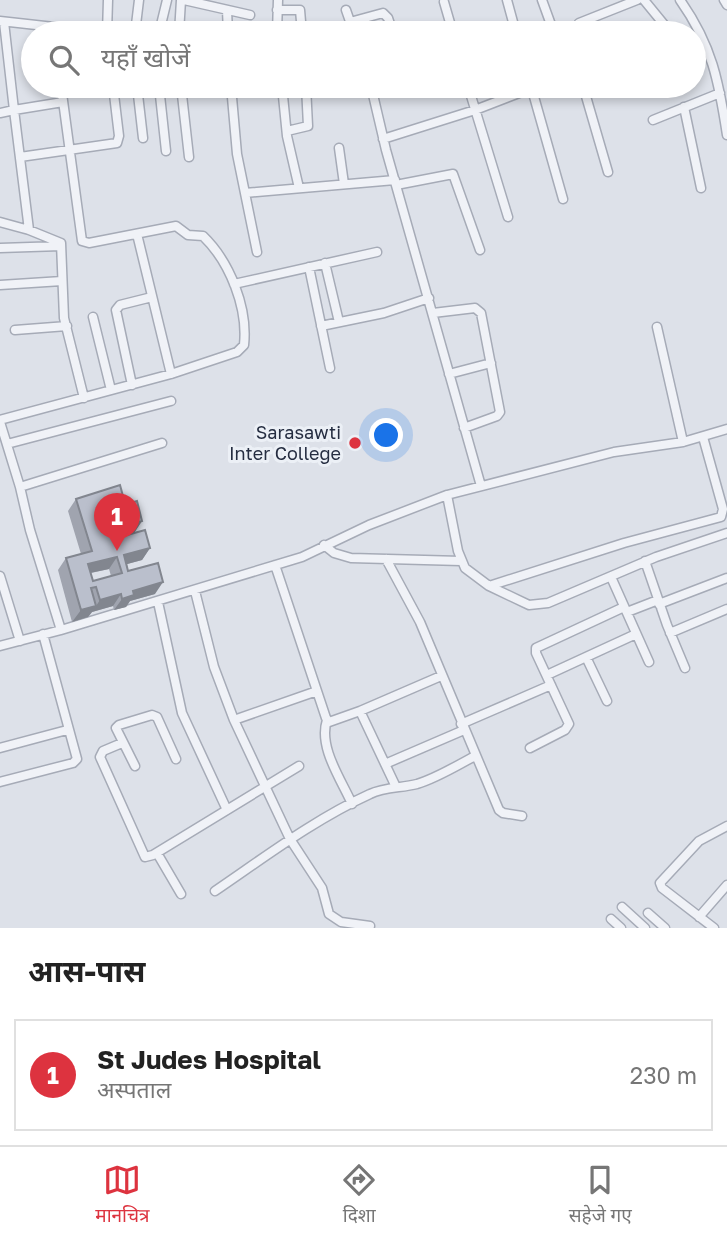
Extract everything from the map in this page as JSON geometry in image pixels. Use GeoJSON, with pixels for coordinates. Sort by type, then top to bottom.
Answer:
{"type":"FeatureCollection","features":[{"type":"Feature","properties":{"kind":"street"},"geometry":{"type":"LineString","coordinates":[[107,21],[108,0]]}},
{"type":"Feature","properties":{"kind":"street"},"geometry":{"type":"LineString","coordinates":[[136,21],[139,0]]}},
{"type":"Feature","properties":{"kind":"street"},"geometry":{"type":"LineString","coordinates":[[162,21],[166,0]]}},
{"type":"Feature","properties":{"kind":"street"},"geometry":{"type":"LineString","coordinates":[[180,21],[182,0],[250,15]]}},
{"type":"Feature","properties":{"kind":"street"},"geometry":{"type":"LineString","coordinates":[[277,21],[278,0]]}},
{"type":"Feature","properties":{"kind":"street"},"geometry":{"type":"LineString","coordinates":[[507,0],[513,21]]}},
{"type":"Feature","properties":{"kind":"street"},"geometry":{"type":"LineString","coordinates":[[542,0],[550,21]]}},
{"type":"Feature","properties":{"kind":"street"},"geometry":{"type":"LineString","coordinates":[[584,21],[637,0]]}},
{"type":"Feature","properties":{"kind":"street"},"geometry":{"type":"LineString","coordinates":[[644,0],[661,21]]}},
{"type":"Feature","properties":{"kind":"street"},"geometry":{"type":"LineString","coordinates":[[680,0],[694,21]]}},
{"type":"Feature","properties":{"kind":"street"},"geometry":{"type":"LineString","coordinates":[[724,0],[727,5]]}},
{"type":"Feature","properties":{"kind":"street"},"geometry":{"type":"LineString","coordinates":[[444,2],[450,21]]}},
{"type":"Feature","properties":{"kind":"street"},"geometry":{"type":"LineString","coordinates":[[227,10],[227,21]]}},
{"type":"Feature","properties":{"kind":"street"},"geometry":{"type":"LineString","coordinates":[[277,10],[300,10],[301,21]]}},
{"type":"Feature","properties":{"kind":"street"},"geometry":{"type":"LineString","coordinates":[[346,10],[350,21]]}},
{"type":"Feature","properties":{"kind":"street"},"geometry":{"type":"LineString","coordinates":[[353,21],[381,12],[389,21]]}},
{"type":"Feature","properties":{"kind":"street"},"geometry":{"type":"LineString","coordinates":[[21,25],[2,22],[29,230]]}},
{"type":"Feature","properties":{"kind":"street"},"geometry":{"type":"LineString","coordinates":[[706,45],[720,93],[727,135]]}},
{"type":"Feature","properties":{"kind":"street"},"geometry":{"type":"LineString","coordinates":[[653,120],[720,93]]}},
{"type":"Feature","properties":{"kind":"street"},"geometry":{"type":"LineString","coordinates":[[61,629],[0,421],[171,374],[237,352],[244,345],[244,320],[233,284],[227,269],[203,236],[188,235],[176,226],[89,243],[82,241],[62,98]]}},
{"type":"Feature","properties":{"kind":"street"},"geometry":{"type":"LineString","coordinates":[[20,157],[109,146],[119,140],[114,98]]}},
{"type":"Feature","properties":{"kind":"street"},"geometry":{"type":"LineString","coordinates":[[138,98],[143,138]]}},
{"type":"Feature","properties":{"kind":"street"},"geometry":{"type":"LineString","coordinates":[[160,98],[166,151]]}},
{"type":"Feature","properties":{"kind":"street"},"geometry":{"type":"LineString","coordinates":[[182,98],[189,157]]}},
{"type":"Feature","properties":{"kind":"street"},"geometry":{"type":"LineString","coordinates":[[232,98],[234,136],[257,252]]}},
{"type":"Feature","properties":{"kind":"street"},"geometry":{"type":"LineString","coordinates":[[283,98],[299,188]]}},
{"type":"Feature","properties":{"kind":"street"},"geometry":{"type":"LineString","coordinates":[[287,131],[309,125],[307,98]]}},
{"type":"Feature","properties":{"kind":"street"},"geometry":{"type":"LineString","coordinates":[[374,98],[481,486]]}},
{"type":"Feature","properties":{"kind":"street"},"geometry":{"type":"LineString","coordinates":[[472,98],[508,217]]}},
{"type":"Feature","properties":{"kind":"street"},"geometry":{"type":"LineString","coordinates":[[383,139],[505,98]]}},
{"type":"Feature","properties":{"kind":"street"},"geometry":{"type":"LineString","coordinates":[[535,98],[564,199]]}},
{"type":"Feature","properties":{"kind":"street"},"geometry":{"type":"LineString","coordinates":[[586,98],[608,172]]}},
{"type":"Feature","properties":{"kind":"street"},"geometry":{"type":"LineString","coordinates":[[0,113],[63,102]]}},
{"type":"Feature","properties":{"kind":"street"},"geometry":{"type":"LineString","coordinates":[[684,107],[701,188]]}},
{"type":"Feature","properties":{"kind":"street"},"geometry":{"type":"LineString","coordinates":[[339,148],[344,184]]}},
{"type":"Feature","properties":{"kind":"street"},"geometry":{"type":"LineString","coordinates":[[245,193],[396,182],[453,174],[480,250]]}},
{"type":"Feature","properties":{"kind":"street"},"geometry":{"type":"LineString","coordinates":[[0,222],[57,240],[61,246],[67,326],[84,398]]}},
{"type":"Feature","properties":{"kind":"street"},"geometry":{"type":"LineString","coordinates":[[137,234],[171,374]]}},
{"type":"Feature","properties":{"kind":"street"},"geometry":{"type":"LineString","coordinates":[[0,248],[61,246]]}},
{"type":"Feature","properties":{"kind":"street"},"geometry":{"type":"LineString","coordinates":[[233,284],[377,252]]}},
{"type":"Feature","properties":{"kind":"street"},"geometry":{"type":"LineString","coordinates":[[325,263],[339,323]]}},
{"type":"Feature","properties":{"kind":"street"},"geometry":{"type":"LineString","coordinates":[[309,267],[330,368]]}},
{"type":"Feature","properties":{"kind":"street"},"geometry":{"type":"LineString","coordinates":[[0,285],[62,281]]}},
{"type":"Feature","properties":{"kind":"street"},"geometry":{"type":"LineString","coordinates":[[132,385],[116,310],[120,306],[152,297]]}},
{"type":"Feature","properties":{"kind":"street"},"geometry":{"type":"LineString","coordinates":[[321,326],[384,313],[429,298]]}},
{"type":"Feature","properties":{"kind":"street"},"geometry":{"type":"LineString","coordinates":[[433,313],[478,309],[481,313],[500,412],[497,416],[464,428]]}},
{"type":"Feature","properties":{"kind":"street"},"geometry":{"type":"LineString","coordinates":[[93,317],[111,390]]}},
{"type":"Feature","properties":{"kind":"street"},"geometry":{"type":"LineString","coordinates":[[15,330],[67,326]]}},
{"type":"Feature","properties":{"kind":"street"},"geometry":{"type":"LineString","coordinates":[[657,327],[683,442]]}},
{"type":"Feature","properties":{"kind":"street"},"geometry":{"type":"LineString","coordinates":[[449,373],[491,363]]}},
{"type":"Feature","properties":{"kind":"street"},"geometry":{"type":"LineString","coordinates":[[5,442],[171,401]]}},
{"type":"Feature","properties":{"kind":"street"},"geometry":{"type":"LineString","coordinates":[[0,646],[158,602],[302,557],[324,545],[447,495],[614,452],[683,442],[727,429]]}},
{"type":"Feature","properties":{"kind":"street"},"geometry":{"type":"LineString","coordinates":[[489,586],[624,542],[721,517],[723,509],[703,437]]}},
{"type":"Feature","properties":{"kind":"street"},"geometry":{"type":"LineString","coordinates":[[20,488],[162,443]]}},
{"type":"Feature","properties":{"kind":"street"},"geometry":{"type":"LineString","coordinates":[[715,481],[727,477]]}},
{"type":"Feature","properties":{"kind":"street"},"geometry":{"type":"LineString","coordinates":[[447,495],[461,561],[471,574],[522,604],[537,606],[548,603],[645,561],[727,533]]}},
{"type":"Feature","properties":{"kind":"street"},"geometry":{"type":"LineString","coordinates":[[324,545],[341,556],[461,561]]}},
{"type":"Feature","properties":{"kind":"street"},"geometry":{"type":"LineString","coordinates":[[386,559],[420,622],[499,810],[522,816]]}},
{"type":"Feature","properties":{"kind":"street"},"geometry":{"type":"LineString","coordinates":[[645,561],[658,602],[685,668]]}},
{"type":"Feature","properties":{"kind":"street"},"geometry":{"type":"LineString","coordinates":[[275,565],[327,720],[323,732],[325,743],[352,804]]}},
{"type":"Feature","properties":{"kind":"street"},"geometry":{"type":"LineString","coordinates":[[0,576],[3,597],[20,640]]}},
{"type":"Feature","properties":{"kind":"street"},"geometry":{"type":"LineString","coordinates":[[611,577],[649,662]]}},
{"type":"Feature","properties":{"kind":"street"},"geometry":{"type":"LineString","coordinates":[[530,748],[568,728],[568,719],[535,651],[536,648],[625,610],[658,602],[727,578]]}},
{"type":"Feature","properties":{"kind":"street"},"geometry":{"type":"LineString","coordinates":[[195,591],[214,667],[234,720],[290,839],[322,888],[331,916],[341,922],[370,926]]}},
{"type":"Feature","properties":{"kind":"street"},"geometry":{"type":"LineString","coordinates":[[158,602],[182,713],[227,810]]}},
{"type":"Feature","properties":{"kind":"street"},"geometry":{"type":"LineString","coordinates":[[670,633],[727,609]]}},
{"type":"Feature","properties":{"kind":"street"},"geometry":{"type":"LineString","coordinates":[[547,675],[636,634]]}},
{"type":"Feature","properties":{"kind":"street"},"geometry":{"type":"LineString","coordinates":[[0,782],[74,763],[77,759],[43,635]]}},
{"type":"Feature","properties":{"kind":"street"},"geometry":{"type":"LineString","coordinates":[[586,657],[607,701]]}},
{"type":"Feature","properties":{"kind":"street"},"geometry":{"type":"LineString","coordinates":[[327,720],[334,721],[360,711],[441,676]]}},
{"type":"Feature","properties":{"kind":"street"},"geometry":{"type":"LineString","coordinates":[[385,764],[551,685]]}},
{"type":"Feature","properties":{"kind":"street"},"geometry":{"type":"LineString","coordinates":[[234,720],[317,691]]}},
{"type":"Feature","properties":{"kind":"street"},"geometry":{"type":"LineString","coordinates":[[360,711],[396,788]]}},
{"type":"Feature","properties":{"kind":"street"},"geometry":{"type":"LineString","coordinates":[[135,766],[116,731],[117,726],[154,714],[176,758]]}},
{"type":"Feature","properties":{"kind":"street"},"geometry":{"type":"LineString","coordinates":[[0,748],[67,730]]}},
{"type":"Feature","properties":{"kind":"street"},"geometry":{"type":"LineString","coordinates":[[122,743],[103,751],[100,757],[145,857],[157,853],[299,766]]}},
{"type":"Feature","properties":{"kind":"street"},"geometry":{"type":"LineString","coordinates":[[215,891],[290,839],[376,791],[430,779],[475,756]]}},
{"type":"Feature","properties":{"kind":"street"},"geometry":{"type":"LineString","coordinates":[[714,928],[662,888],[660,882],[681,863],[699,841],[727,826]]}},
{"type":"Feature","properties":{"kind":"street"},"geometry":{"type":"LineString","coordinates":[[157,853],[181,894]]}},
{"type":"Feature","properties":{"kind":"street"},"geometry":{"type":"LineString","coordinates":[[699,917],[727,885]]}},
{"type":"Feature","properties":{"kind":"street"},"geometry":{"type":"LineString","coordinates":[[622,907],[645,928]]}},
{"type":"Feature","properties":{"kind":"street"},"geometry":{"type":"LineString","coordinates":[[648,913],[665,928]]}},
{"type":"Feature","properties":{"kind":"street"},"geometry":{"type":"LineString","coordinates":[[611,919],[621,928]]}},
{"type":"Feature","properties":{"kind":"building"},"geometry":{"type":"Polygon","coordinates":[[[120,485],[123,496],[110,500],[113,508],[137,501],[142,521],[117,528],[120,537],[145,530],[150,548],[124,555],[128,571],[158,563],[163,582],[133,591],[134,595],[122,599],[121,594],[100,600],[96,587],[91,588],[96,606],[81,610],[66,558],[92,551],[76,499],[120,485]],[[117,557],[88,564],[93,581],[122,573],[117,557]]]}},
{"type":"Feature","properties":{"kind":"place","name":"Sarasawti Inter College"},"geometry":{"type":"Point","coordinates":[355,443]}},
{"type":"Feature","properties":{"kind":"place","name":"St Judes Hospital"},"geometry":{"type":"Point","coordinates":[117,551]}}]}
